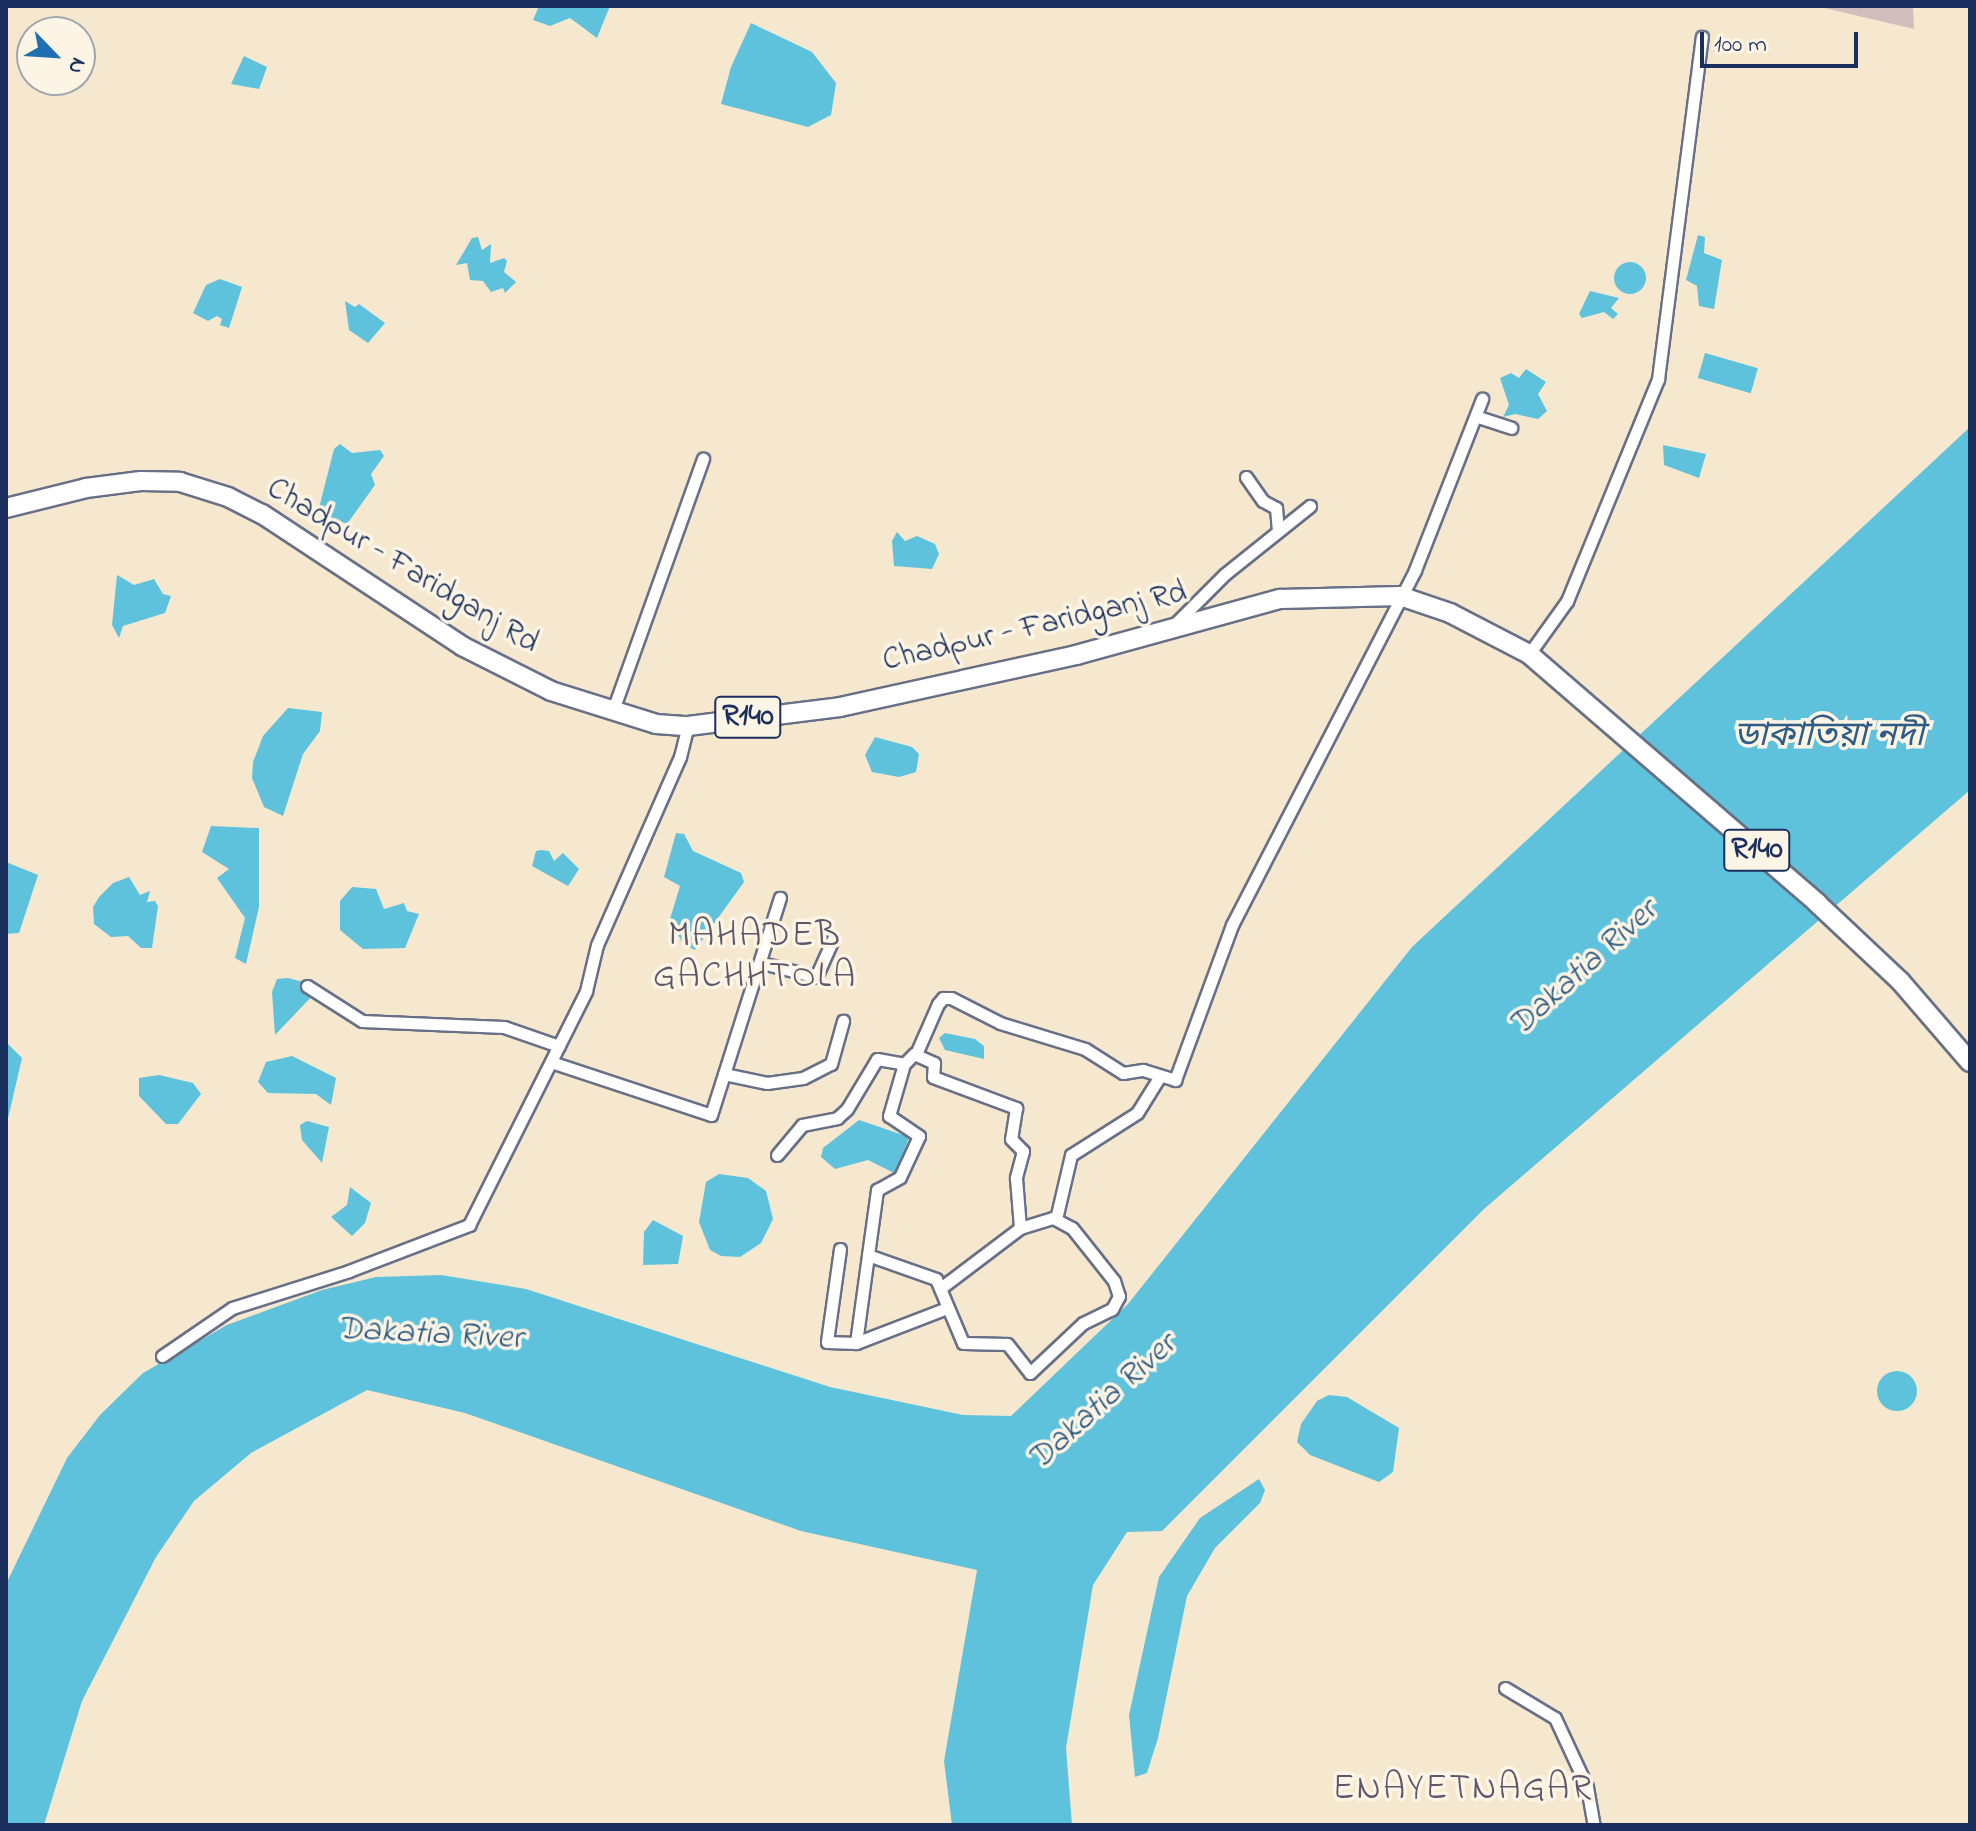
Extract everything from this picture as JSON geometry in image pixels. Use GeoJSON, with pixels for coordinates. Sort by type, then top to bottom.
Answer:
{"type":"FeatureCollection","features":[{"type":"Feature","properties":{"kind":"main road","name":"Chadpur - Faridganj Rd"},"geometry":{"type":"LineString","coordinates":[[6,508],[86,488],[141,481],[180,482],[216,493],[262,514],[462,646],[551,691],[656,724],[688,726],[840,707],[1076,655],[1176,623],[1280,599],[1400,596],[1450,613],[1529,654],[1817,903],[1900,981],[1970,1062]]}},
{"type":"Feature","properties":{"kind":"street"},"geometry":{"type":"LineString","coordinates":[[1529,654],[1567,601],[1658,379],[1702,37]]}},
{"type":"Feature","properties":{"kind":"street"},"geometry":{"type":"LineString","coordinates":[[856,1343],[877,1190],[900,1177],[919,1136],[889,1116],[904,1064],[916,1054],[943,998],[951,998],[1000,1023],[1085,1049],[1123,1073],[1143,1070],[1171,1082],[1177,1077],[1232,925],[1400,596],[1478,417],[1482,399]]}},
{"type":"Feature","properties":{"kind":"street"},"geometry":{"type":"LineString","coordinates":[[1478,417],[1511,428]]}},
{"type":"Feature","properties":{"kind":"street"},"geometry":{"type":"LineString","coordinates":[[613,710],[703,459]]}},
{"type":"Feature","properties":{"kind":"street"},"geometry":{"type":"LineString","coordinates":[[1246,477],[1263,501],[1276,508],[1278,531]]}},
{"type":"Feature","properties":{"kind":"street"},"geometry":{"type":"LineString","coordinates":[[1176,623],[1310,506]]}},
{"type":"Feature","properties":{"kind":"street"},"geometry":{"type":"LineString","coordinates":[[162,1356],[232,1308],[349,1271],[469,1225],[554,1063],[586,991],[597,945],[680,757],[688,726]]}},
{"type":"Feature","properties":{"kind":"street"},"geometry":{"type":"LineString","coordinates":[[554,1063],[711,1115],[762,963],[780,898]]}},
{"type":"Feature","properties":{"kind":"street"},"geometry":{"type":"LineString","coordinates":[[762,963],[816,977],[833,939]]}},
{"type":"Feature","properties":{"kind":"street"},"geometry":{"type":"LineString","coordinates":[[307,986],[362,1021],[414,1019],[504,1027],[559,1046]]}},
{"type":"Feature","properties":{"kind":"street"},"geometry":{"type":"LineString","coordinates":[[724,1074],[767,1083],[803,1078],[831,1064],[843,1021]]}},
{"type":"Feature","properties":{"kind":"street"},"geometry":{"type":"LineString","coordinates":[[916,1054],[934,1063],[933,1077],[1016,1108],[1011,1139],[1023,1151],[1016,1178],[1020,1228]]}},
{"type":"Feature","properties":{"kind":"street"},"geometry":{"type":"LineString","coordinates":[[777,1155],[802,1125],[837,1118],[847,1109],[877,1059],[904,1064]]}},
{"type":"Feature","properties":{"kind":"street"},"geometry":{"type":"LineString","coordinates":[[1056,1219],[1071,1155],[1137,1113],[1160,1076]]}},
{"type":"Feature","properties":{"kind":"street"},"geometry":{"type":"LineString","coordinates":[[868,1255],[925,1274],[942,1287],[947,1308],[963,1343],[1007,1344],[1024,1370],[1037,1372],[1083,1323],[1112,1309],[1119,1296],[1114,1281],[1072,1228],[1056,1219],[1020,1228],[942,1287]]}},
{"type":"Feature","properties":{"kind":"street"},"geometry":{"type":"LineString","coordinates":[[840,1249],[827,1342],[856,1343],[947,1308]]}},
{"type":"Feature","properties":{"kind":"street"},"geometry":{"type":"LineString","coordinates":[[1505,1688],[1555,1718],[1587,1787],[1594,1825]]}},
{"type":"Feature","properties":{"kind":"shaded area"},"geometry":{"type":"Polygon","coordinates":[[[1816,6],[1913,6],[1914,29],[1816,6]]]}},
{"type":"Feature","properties":{"kind":"water"},"geometry":{"type":"Polygon","coordinates":[[[539,6],[610,6],[597,38],[570,18],[550,26],[533,20],[539,6]]]}},
{"type":"Feature","properties":{"kind":"water"},"geometry":{"type":"Polygon","coordinates":[[[751,23],[812,52],[836,83],[831,115],[808,127],[721,104],[731,67],[751,23]]]}},
{"type":"Feature","properties":{"kind":"water"},"geometry":{"type":"Polygon","coordinates":[[[244,56],[267,67],[259,89],[231,84],[244,56]]]}},
{"type":"Feature","properties":{"kind":"water"},"geometry":{"type":"Polygon","coordinates":[[[1698,235],[1705,237],[1704,253],[1722,260],[1714,309],[1699,306],[1697,286],[1686,280],[1698,235]]]}},
{"type":"Feature","properties":{"kind":"water"},"geometry":{"type":"Polygon","coordinates":[[[478,237],[482,250],[491,244],[490,263],[504,258],[507,261],[504,272],[516,282],[505,293],[503,288],[491,292],[483,281],[470,280],[467,263],[456,265],[472,238],[478,237]]]}},
{"type":"Feature","properties":{"kind":"water"},"geometry":{"type":"Polygon","coordinates":[[[1630,262],[1641,267],[1646,278],[1641,289],[1630,294],[1619,289],[1614,278],[1619,267],[1630,262]]]}},
{"type":"Feature","properties":{"kind":"water"},"geometry":{"type":"Polygon","coordinates":[[[220,279],[242,287],[229,328],[220,325],[222,319],[217,316],[208,321],[193,313],[206,285],[220,279]]]}},
{"type":"Feature","properties":{"kind":"water"},"geometry":{"type":"Polygon","coordinates":[[[1590,291],[1619,298],[1611,308],[1618,314],[1613,319],[1604,312],[1582,318],[1579,314],[1590,291]]]}},
{"type":"Feature","properties":{"kind":"water"},"geometry":{"type":"Polygon","coordinates":[[[345,301],[355,307],[359,304],[385,323],[368,343],[349,330],[345,301]]]}},
{"type":"Feature","properties":{"kind":"water"},"geometry":{"type":"Polygon","coordinates":[[[1705,353],[1758,368],[1751,393],[1698,378],[1705,353]]]}},
{"type":"Feature","properties":{"kind":"water"},"geometry":{"type":"Polygon","coordinates":[[[1526,369],[1546,382],[1538,394],[1547,411],[1538,419],[1515,414],[1503,417],[1509,405],[1500,378],[1511,373],[1519,378],[1526,369]]]}},
{"type":"Feature","properties":{"kind":"water","name":"ডাকাতিয়া নদী"},"geometry":{"type":"Polygon","coordinates":[[[1970,427],[1970,790],[1484,1209],[1162,1531],[1127,1532],[1093,1585],[1066,1748],[1072,1825],[952,1825],[944,1761],[977,1570],[801,1531],[465,1413],[367,1390],[251,1453],[194,1501],[156,1557],[82,1701],[44,1825],[6,1825],[6,1584],[67,1458],[100,1415],[143,1373],[227,1325],[322,1290],[376,1277],[441,1275],[526,1289],[830,1387],[963,1415],[1011,1416],[1128,1304],[1412,947],[1970,427]]]}},
{"type":"Feature","properties":{"kind":"water"},"geometry":{"type":"Polygon","coordinates":[[[340,444],[352,453],[380,450],[384,456],[371,474],[375,485],[347,524],[318,512],[334,449],[340,444]]]}},
{"type":"Feature","properties":{"kind":"water"},"geometry":{"type":"Polygon","coordinates":[[[1663,445],[1706,454],[1699,478],[1664,465],[1663,445]]]}},
{"type":"Feature","properties":{"kind":"water"},"geometry":{"type":"Polygon","coordinates":[[[897,532],[905,541],[917,536],[935,544],[939,554],[932,569],[894,566],[892,541],[897,532]]]}},
{"type":"Feature","properties":{"kind":"water"},"geometry":{"type":"Polygon","coordinates":[[[117,575],[134,585],[154,579],[163,594],[171,596],[165,613],[123,626],[119,638],[112,625],[117,575]]]}},
{"type":"Feature","properties":{"kind":"water"},"geometry":{"type":"Polygon","coordinates":[[[288,708],[322,712],[320,731],[303,754],[283,816],[264,807],[252,778],[253,762],[263,736],[288,708]]]}},
{"type":"Feature","properties":{"kind":"water"},"geometry":{"type":"Polygon","coordinates":[[[875,737],[912,747],[919,754],[916,772],[899,777],[872,772],[865,755],[875,737]]]}},
{"type":"Feature","properties":{"kind":"water"},"geometry":{"type":"Polygon","coordinates":[[[211,826],[259,828],[259,907],[246,964],[235,958],[245,918],[217,878],[229,869],[202,852],[211,826]]]}},
{"type":"Feature","properties":{"kind":"water"},"geometry":{"type":"Polygon","coordinates":[[[676,833],[684,834],[693,851],[741,873],[744,882],[695,950],[683,944],[670,919],[680,886],[664,877],[676,833]]]}},
{"type":"Feature","properties":{"kind":"water"},"geometry":{"type":"Polygon","coordinates":[[[536,851],[549,851],[554,861],[563,853],[579,869],[568,886],[532,866],[536,851]]]}},
{"type":"Feature","properties":{"kind":"water"},"geometry":{"type":"Polygon","coordinates":[[[6,862],[38,875],[19,933],[6,934],[6,862]]]}},
{"type":"Feature","properties":{"kind":"water"},"geometry":{"type":"Polygon","coordinates":[[[129,877],[140,895],[150,891],[147,902],[155,901],[158,906],[152,948],[141,948],[128,936],[111,937],[94,924],[93,907],[99,897],[113,883],[129,877]]]}},
{"type":"Feature","properties":{"kind":"water"},"geometry":{"type":"Polygon","coordinates":[[[352,887],[376,889],[384,909],[404,903],[407,911],[419,914],[405,948],[363,949],[340,930],[340,901],[352,887]]]}},
{"type":"Feature","properties":{"kind":"water"},"geometry":{"type":"Polygon","coordinates":[[[288,978],[307,983],[314,994],[275,1035],[272,992],[277,979],[288,978]]]}},
{"type":"Feature","properties":{"kind":"water"},"geometry":{"type":"Polygon","coordinates":[[[945,1033],[975,1039],[984,1046],[984,1059],[945,1050],[939,1038],[945,1033]]]}},
{"type":"Feature","properties":{"kind":"water"},"geometry":{"type":"Polygon","coordinates":[[[6,1042],[22,1058],[6,1127],[6,1042]]]}},
{"type":"Feature","properties":{"kind":"water"},"geometry":{"type":"Polygon","coordinates":[[[292,1056],[336,1078],[331,1105],[316,1094],[268,1093],[258,1082],[266,1062],[292,1056]]]}},
{"type":"Feature","properties":{"kind":"water"},"geometry":{"type":"Polygon","coordinates":[[[159,1075],[193,1083],[201,1094],[178,1124],[166,1124],[139,1096],[139,1078],[159,1075]]]}},
{"type":"Feature","properties":{"kind":"water"},"geometry":{"type":"Polygon","coordinates":[[[859,1120],[909,1137],[896,1174],[868,1160],[835,1169],[821,1157],[823,1148],[859,1120]]]}},
{"type":"Feature","properties":{"kind":"water"},"geometry":{"type":"Polygon","coordinates":[[[307,1121],[329,1127],[322,1163],[302,1140],[300,1125],[307,1121]]]}},
{"type":"Feature","properties":{"kind":"water"},"geometry":{"type":"Polygon","coordinates":[[[719,1174],[748,1178],[766,1191],[773,1219],[761,1243],[740,1257],[721,1256],[710,1250],[699,1222],[706,1182],[719,1174]]]}},
{"type":"Feature","properties":{"kind":"water"},"geometry":{"type":"Polygon","coordinates":[[[350,1187],[371,1203],[365,1223],[352,1236],[331,1217],[347,1205],[350,1187]]]}},
{"type":"Feature","properties":{"kind":"water"},"geometry":{"type":"Polygon","coordinates":[[[653,1220],[683,1236],[678,1264],[643,1265],[644,1232],[653,1220]]]}},
{"type":"Feature","properties":{"kind":"water"},"geometry":{"type":"Polygon","coordinates":[[[1897,1371],[1911,1377],[1917,1391],[1911,1405],[1897,1411],[1883,1405],[1877,1391],[1883,1377],[1897,1371]]]}},
{"type":"Feature","properties":{"kind":"water"},"geometry":{"type":"Polygon","coordinates":[[[1329,1395],[1347,1397],[1399,1428],[1393,1472],[1379,1482],[1310,1455],[1297,1442],[1301,1424],[1317,1401],[1329,1395]]]}},
{"type":"Feature","properties":{"kind":"water"},"geometry":{"type":"Polygon","coordinates":[[[1259,1479],[1265,1490],[1260,1503],[1215,1548],[1187,1596],[1158,1738],[1147,1773],[1135,1777],[1129,1715],[1159,1577],[1200,1518],[1259,1479]]]}},
{"type":"Feature","properties":{"kind":"district","name":"MAHADEB GACHHTOLA"},"geometry":{"type":"Point","coordinates":[755,956]}},
{"type":"Feature","properties":{"kind":"district","name":"ENAYETNAGAR"},"geometry":{"type":"Point","coordinates":[1463,1790]}},
{"type":"Feature","properties":{"kind":"water label","name":"Dakatia River"},"geometry":{"type":"Point","coordinates":[1584,969]}},
{"type":"Feature","properties":{"kind":"water label","name":"Dakatia River"},"geometry":{"type":"Point","coordinates":[430,1335]}},
{"type":"Feature","properties":{"kind":"water label","name":"Dakatia River"},"geometry":{"type":"Point","coordinates":[1103,1403]}}]}
